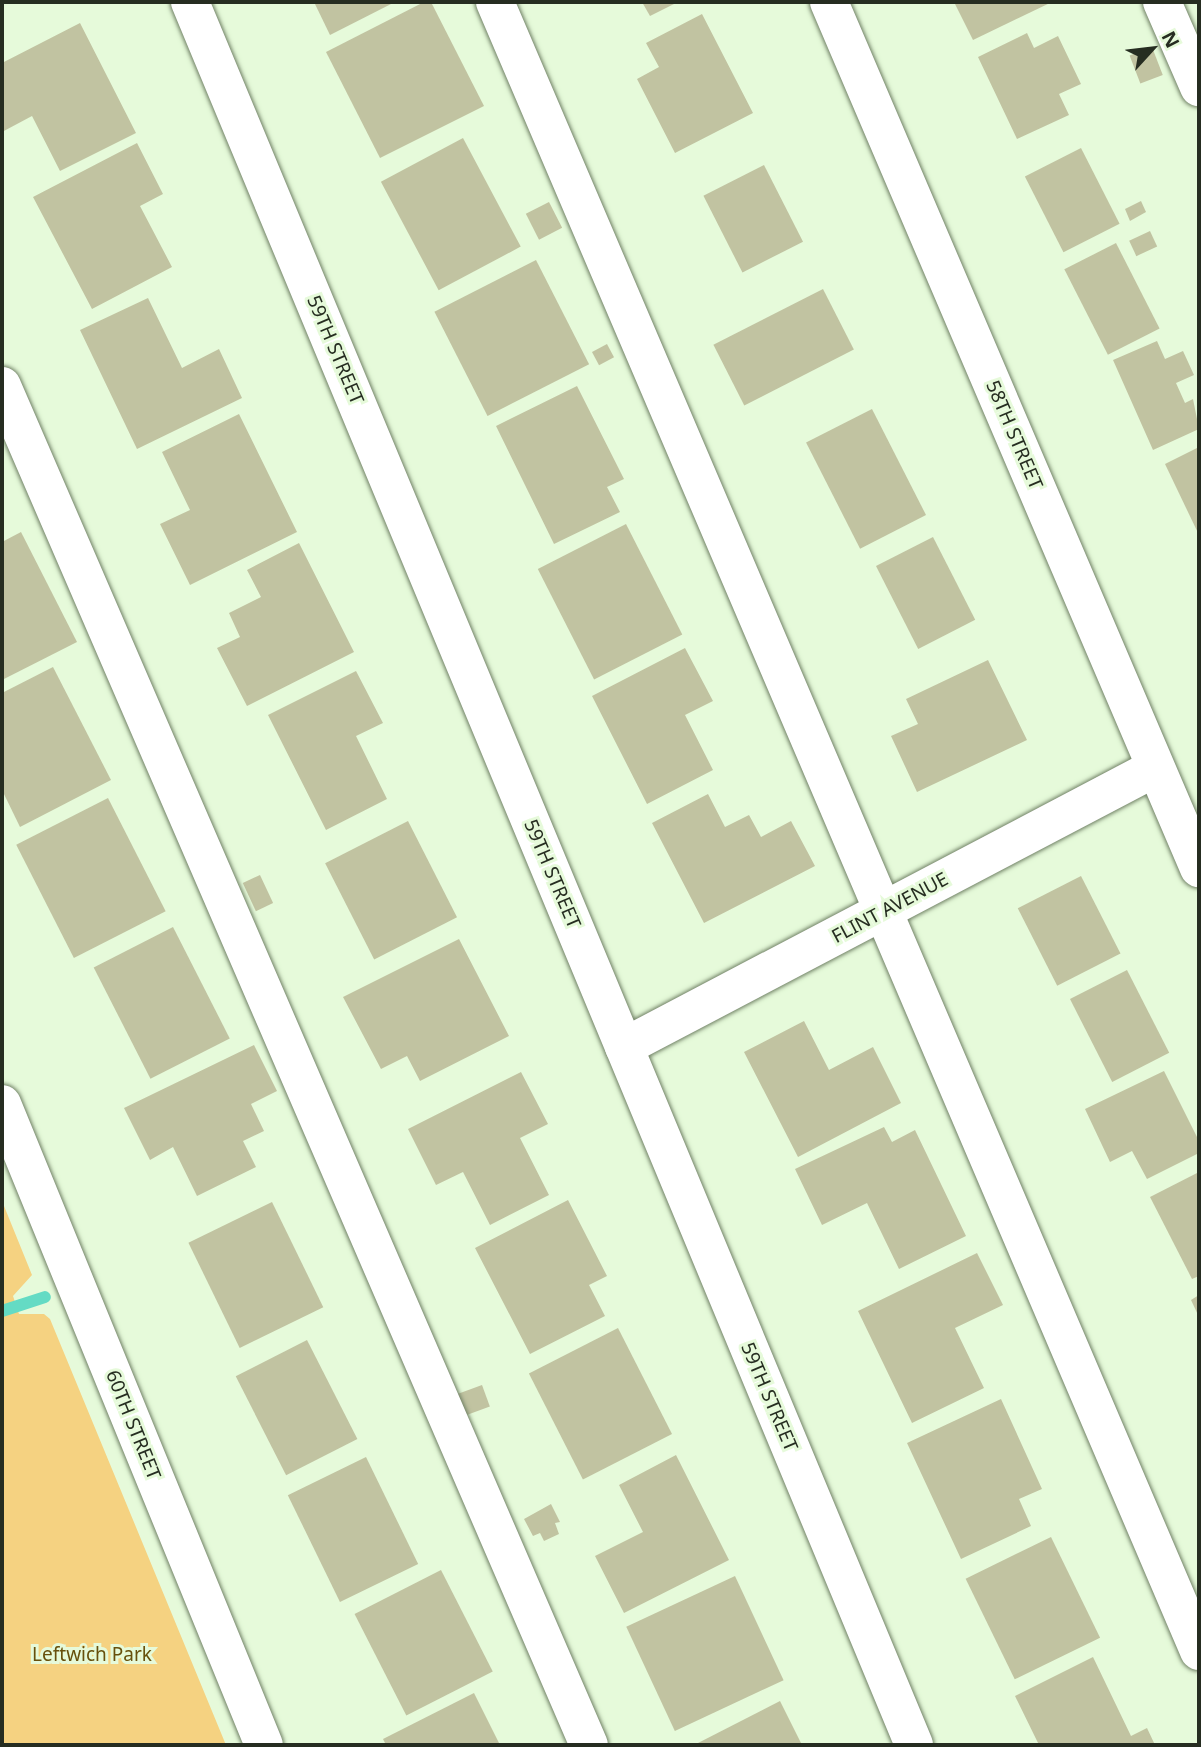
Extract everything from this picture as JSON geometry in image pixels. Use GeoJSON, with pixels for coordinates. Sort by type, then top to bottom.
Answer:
{"type":"FeatureCollection","features":[{"type":"Feature","properties":{"kind":"street","name":"59TH STREET"},"geometry":{"type":"LineString","coordinates":[[190,2],[914,1745]]}},
{"type":"Feature","properties":{"kind":"street"},"geometry":{"type":"LineString","coordinates":[[495,2],[881,912],[1199,1651]]}},
{"type":"Feature","properties":{"kind":"street","name":"58TH STREET"},"geometry":{"type":"LineString","coordinates":[[829,2],[1199,868]]}},
{"type":"Feature","properties":{"kind":"street"},"geometry":{"type":"LineString","coordinates":[[1162,2],[1199,88]]}},
{"type":"Feature","properties":{"kind":"street"},"geometry":{"type":"LineString","coordinates":[[2,386],[589,1745]]}},
{"type":"Feature","properties":{"kind":"street","name":"FLINT AVENUE"},"geometry":{"type":"LineString","coordinates":[[624,1047],[1155,768]]}},
{"type":"Feature","properties":{"kind":"street","name":"60TH STREET"},"geometry":{"type":"LineString","coordinates":[[2,1104],[264,1745]]}},
{"type":"Feature","properties":{"kind":"green space","name":"Leftwich Park"},"geometry":{"type":"Polygon","coordinates":[[[2,1201],[32,1275],[13,1296],[19,1314],[44,1314],[50,1319],[226,1745],[2,1745],[2,1201]]]}},
{"type":"Feature","properties":{"kind":"building"},"geometry":{"type":"Polygon","coordinates":[[[314,2],[395,2],[330,35],[314,2]]]}},
{"type":"Feature","properties":{"kind":"building"},"geometry":{"type":"Polygon","coordinates":[[[424,2],[431,2],[484,106],[380,158],[326,52],[424,2]]]}},
{"type":"Feature","properties":{"kind":"building"},"geometry":{"type":"Polygon","coordinates":[[[642,2],[678,2],[650,16],[642,2]]]}},
{"type":"Feature","properties":{"kind":"building"},"geometry":{"type":"Polygon","coordinates":[[[954,2],[1052,2],[973,40],[954,2]]]}},
{"type":"Feature","properties":{"kind":"building"},"geometry":{"type":"Polygon","coordinates":[[[702,14],[753,113],[675,153],[637,79],[659,67],[646,43],[702,14]]]}},
{"type":"Feature","properties":{"kind":"building"},"geometry":{"type":"Polygon","coordinates":[[[80,23],[136,133],[60,171],[32,116],[2,132],[2,63],[80,23]]]}},
{"type":"Feature","properties":{"kind":"building"},"geometry":{"type":"Polygon","coordinates":[[[1027,33],[1034,48],[1058,36],[1081,84],[1059,94],[1069,115],[1017,139],[978,57],[1027,33]]]}},
{"type":"Feature","properties":{"kind":"building"},"geometry":{"type":"Polygon","coordinates":[[[1152,47],[1163,75],[1140,84],[1130,56],[1152,47]]]}},
{"type":"Feature","properties":{"kind":"building"},"geometry":{"type":"Polygon","coordinates":[[[463,138],[521,247],[439,290],[381,182],[463,138]]]}},
{"type":"Feature","properties":{"kind":"building"},"geometry":{"type":"Polygon","coordinates":[[[137,143],[163,194],[140,206],[172,267],[92,309],[33,197],[137,143]]]}},
{"type":"Feature","properties":{"kind":"building"},"geometry":{"type":"Polygon","coordinates":[[[1081,148],[1120,224],[1063,252],[1025,177],[1081,148]]]}},
{"type":"Feature","properties":{"kind":"building"},"geometry":{"type":"Polygon","coordinates":[[[764,165],[803,242],[742,272],[703,196],[764,165]]]}},
{"type":"Feature","properties":{"kind":"building"},"geometry":{"type":"Polygon","coordinates":[[[1141,201],[1146,212],[1130,221],[1125,209],[1141,201]]]}},
{"type":"Feature","properties":{"kind":"building"},"geometry":{"type":"Polygon","coordinates":[[[549,202],[562,228],[539,240],[526,214],[549,202]]]}},
{"type":"Feature","properties":{"kind":"building"},"geometry":{"type":"Polygon","coordinates":[[[1150,231],[1157,246],[1136,256],[1129,241],[1150,231]]]}},
{"type":"Feature","properties":{"kind":"building"},"geometry":{"type":"Polygon","coordinates":[[[1116,243],[1160,329],[1108,355],[1064,269],[1116,243]]]}},
{"type":"Feature","properties":{"kind":"building"},"geometry":{"type":"Polygon","coordinates":[[[536,260],[589,364],[488,416],[434,312],[536,260]]]}},
{"type":"Feature","properties":{"kind":"building"},"geometry":{"type":"Polygon","coordinates":[[[823,289],[854,350],[744,405],[713,345],[823,289]]]}},
{"type":"Feature","properties":{"kind":"building"},"geometry":{"type":"Polygon","coordinates":[[[148,298],[182,368],[219,349],[242,398],[137,449],[80,330],[148,298]]]}},
{"type":"Feature","properties":{"kind":"building"},"geometry":{"type":"Polygon","coordinates":[[[1157,341],[1165,359],[1183,351],[1194,375],[1176,383],[1185,403],[1193,399],[1199,429],[1153,450],[1113,360],[1157,341]]]}},
{"type":"Feature","properties":{"kind":"building"},"geometry":{"type":"Polygon","coordinates":[[[607,344],[614,357],[599,365],[592,352],[607,344]]]}},
{"type":"Feature","properties":{"kind":"building"},"geometry":{"type":"Polygon","coordinates":[[[577,386],[624,479],[607,487],[620,512],[554,544],[496,426],[577,386]]]}},
{"type":"Feature","properties":{"kind":"building"},"geometry":{"type":"Polygon","coordinates":[[[872,409],[926,515],[860,549],[806,443],[872,409]]]}},
{"type":"Feature","properties":{"kind":"building"},"geometry":{"type":"Polygon","coordinates":[[[239,414],[297,532],[190,585],[160,524],[190,510],[162,452],[239,414]]]}},
{"type":"Feature","properties":{"kind":"building"},"geometry":{"type":"Polygon","coordinates":[[[1199,447],[1199,535],[1165,464],[1199,447]]]}},
{"type":"Feature","properties":{"kind":"building"},"geometry":{"type":"Polygon","coordinates":[[[626,524],[682,634],[594,679],[538,569],[626,524]]]}},
{"type":"Feature","properties":{"kind":"building"},"geometry":{"type":"Polygon","coordinates":[[[21,532],[77,642],[2,680],[2,542],[21,532]]]}},
{"type":"Feature","properties":{"kind":"building"},"geometry":{"type":"Polygon","coordinates":[[[933,537],[975,620],[918,649],[876,566],[933,537]]]}},
{"type":"Feature","properties":{"kind":"building"},"geometry":{"type":"Polygon","coordinates":[[[299,543],[354,652],[247,706],[217,648],[240,637],[229,613],[261,597],[247,570],[299,543]]]}},
{"type":"Feature","properties":{"kind":"building"},"geometry":{"type":"Polygon","coordinates":[[[685,648],[713,701],[685,715],[713,770],[647,804],[592,696],[685,648]]]}},
{"type":"Feature","properties":{"kind":"building"},"geometry":{"type":"Polygon","coordinates":[[[988,660],[1027,740],[917,792],[891,736],[918,724],[906,699],[988,660]]]}},
{"type":"Feature","properties":{"kind":"building"},"geometry":{"type":"Polygon","coordinates":[[[53,667],[111,780],[20,827],[2,790],[2,693],[53,667]]]}},
{"type":"Feature","properties":{"kind":"building"},"geometry":{"type":"Polygon","coordinates":[[[356,671],[383,723],[356,736],[387,799],[326,830],[268,715],[356,671]]]}},
{"type":"Feature","properties":{"kind":"building"},"geometry":{"type":"Polygon","coordinates":[[[708,794],[725,827],[749,815],[761,837],[791,821],[815,866],[704,923],[652,823],[708,794]]]}},
{"type":"Feature","properties":{"kind":"building"},"geometry":{"type":"Polygon","coordinates":[[[108,798],[166,911],[74,958],[16,845],[108,798]]]}},
{"type":"Feature","properties":{"kind":"building"},"geometry":{"type":"Polygon","coordinates":[[[408,821],[457,917],[374,959],[325,863],[408,821]]]}},
{"type":"Feature","properties":{"kind":"building"},"geometry":{"type":"Polygon","coordinates":[[[260,875],[273,903],[256,911],[243,883],[260,875]]]}},
{"type":"Feature","properties":{"kind":"building"},"geometry":{"type":"Polygon","coordinates":[[[1081,876],[1120,954],[1057,986],[1018,908],[1081,876]]]}},
{"type":"Feature","properties":{"kind":"building"},"geometry":{"type":"Polygon","coordinates":[[[173,927],[230,1038],[150,1079],[94,967],[173,927]]]}},
{"type":"Feature","properties":{"kind":"building"},"geometry":{"type":"Polygon","coordinates":[[[459,939],[509,1036],[420,1081],[407,1056],[381,1069],[343,997],[459,939]]]}},
{"type":"Feature","properties":{"kind":"building"},"geometry":{"type":"Polygon","coordinates":[[[1127,970],[1169,1053],[1112,1082],[1070,999],[1127,970]]]}},
{"type":"Feature","properties":{"kind":"building"},"geometry":{"type":"Polygon","coordinates":[[[804,1021],[829,1070],[873,1047],[901,1103],[798,1157],[744,1052],[804,1021]]]}},
{"type":"Feature","properties":{"kind":"building"},"geometry":{"type":"Polygon","coordinates":[[[254,1045],[277,1091],[251,1104],[264,1131],[243,1141],[256,1167],[197,1196],[173,1147],[150,1160],[124,1108],[254,1045]]]}},
{"type":"Feature","properties":{"kind":"building"},"geometry":{"type":"Polygon","coordinates":[[[1164,1071],[1199,1141],[1199,1153],[1147,1179],[1132,1151],[1110,1162],[1085,1109],[1164,1071]]]}},
{"type":"Feature","properties":{"kind":"building"},"geometry":{"type":"Polygon","coordinates":[[[521,1072],[548,1124],[520,1138],[549,1195],[490,1225],[463,1172],[436,1185],[408,1129],[521,1072]]]}},
{"type":"Feature","properties":{"kind":"building"},"geometry":{"type":"Polygon","coordinates":[[[884,1127],[892,1142],[915,1130],[966,1236],[899,1269],[867,1203],[822,1225],[795,1169],[884,1127]]]}},
{"type":"Feature","properties":{"kind":"building"},"geometry":{"type":"Polygon","coordinates":[[[1199,1172],[1199,1276],[1192,1279],[1150,1197],[1199,1172]]]}},
{"type":"Feature","properties":{"kind":"building"},"geometry":{"type":"Polygon","coordinates":[[[568,1200],[607,1276],[589,1285],[605,1316],[530,1354],[475,1248],[568,1200]]]}},
{"type":"Feature","properties":{"kind":"building"},"geometry":{"type":"Polygon","coordinates":[[[272,1202],[323,1307],[240,1348],[188,1243],[272,1202]]]}},
{"type":"Feature","properties":{"kind":"building"},"geometry":{"type":"Polygon","coordinates":[[[977,1253],[1003,1305],[955,1328],[984,1388],[912,1423],[858,1311],[977,1253]]]}},
{"type":"Feature","properties":{"kind":"building"},"geometry":{"type":"Polygon","coordinates":[[[1199,1295],[1199,1317],[1191,1300],[1199,1295]]]}},
{"type":"Feature","properties":{"kind":"building"},"geometry":{"type":"Polygon","coordinates":[[[618,1328],[672,1434],[583,1479],[529,1373],[618,1328]]]}},
{"type":"Feature","properties":{"kind":"building"},"geometry":{"type":"Polygon","coordinates":[[[307,1340],[357,1439],[286,1475],[236,1376],[307,1340]]]}},
{"type":"Feature","properties":{"kind":"building"},"geometry":{"type":"Polygon","coordinates":[[[482,1385],[490,1407],[463,1417],[455,1395],[482,1385]]]}},
{"type":"Feature","properties":{"kind":"building"},"geometry":{"type":"Polygon","coordinates":[[[1001,1399],[1042,1489],[1019,1499],[1031,1526],[961,1559],[907,1443],[1001,1399]]]}},
{"type":"Feature","properties":{"kind":"building"},"geometry":{"type":"Polygon","coordinates":[[[676,1455],[729,1560],[624,1613],[595,1556],[643,1532],[619,1485],[676,1455]]]}},
{"type":"Feature","properties":{"kind":"building"},"geometry":{"type":"Polygon","coordinates":[[[366,1457],[418,1564],[340,1602],[288,1495],[366,1457]]]}},
{"type":"Feature","properties":{"kind":"building"},"geometry":{"type":"Polygon","coordinates":[[[551,1504],[560,1522],[555,1523],[559,1534],[544,1541],[540,1533],[533,1536],[524,1519],[551,1504]]]}},
{"type":"Feature","properties":{"kind":"building"},"geometry":{"type":"Polygon","coordinates":[[[1051,1537],[1100,1638],[1015,1679],[966,1579],[1051,1537]]]}},
{"type":"Feature","properties":{"kind":"building"},"geometry":{"type":"Polygon","coordinates":[[[441,1570],[493,1672],[406,1716],[355,1614],[441,1570]]]}},
{"type":"Feature","properties":{"kind":"building"},"geometry":{"type":"Polygon","coordinates":[[[735,1576],[784,1680],[675,1731],[626,1627],[735,1576]]]}},
{"type":"Feature","properties":{"kind":"building"},"geometry":{"type":"Polygon","coordinates":[[[1093,1657],[1131,1736],[1147,1728],[1155,1745],[1039,1745],[1015,1696],[1093,1657]]]}},
{"type":"Feature","properties":{"kind":"building"},"geometry":{"type":"Polygon","coordinates":[[[474,1693],[500,1745],[386,1745],[383,1739],[474,1693]]]}},
{"type":"Feature","properties":{"kind":"building"},"geometry":{"type":"Polygon","coordinates":[[[780,1701],[802,1745],[699,1745],[698,1743],[780,1701]]]}},
{"type":"Feature","properties":{"kind":"waterway"},"geometry":{"type":"LineString","coordinates":[[2,1311],[45,1297]]}}]}
